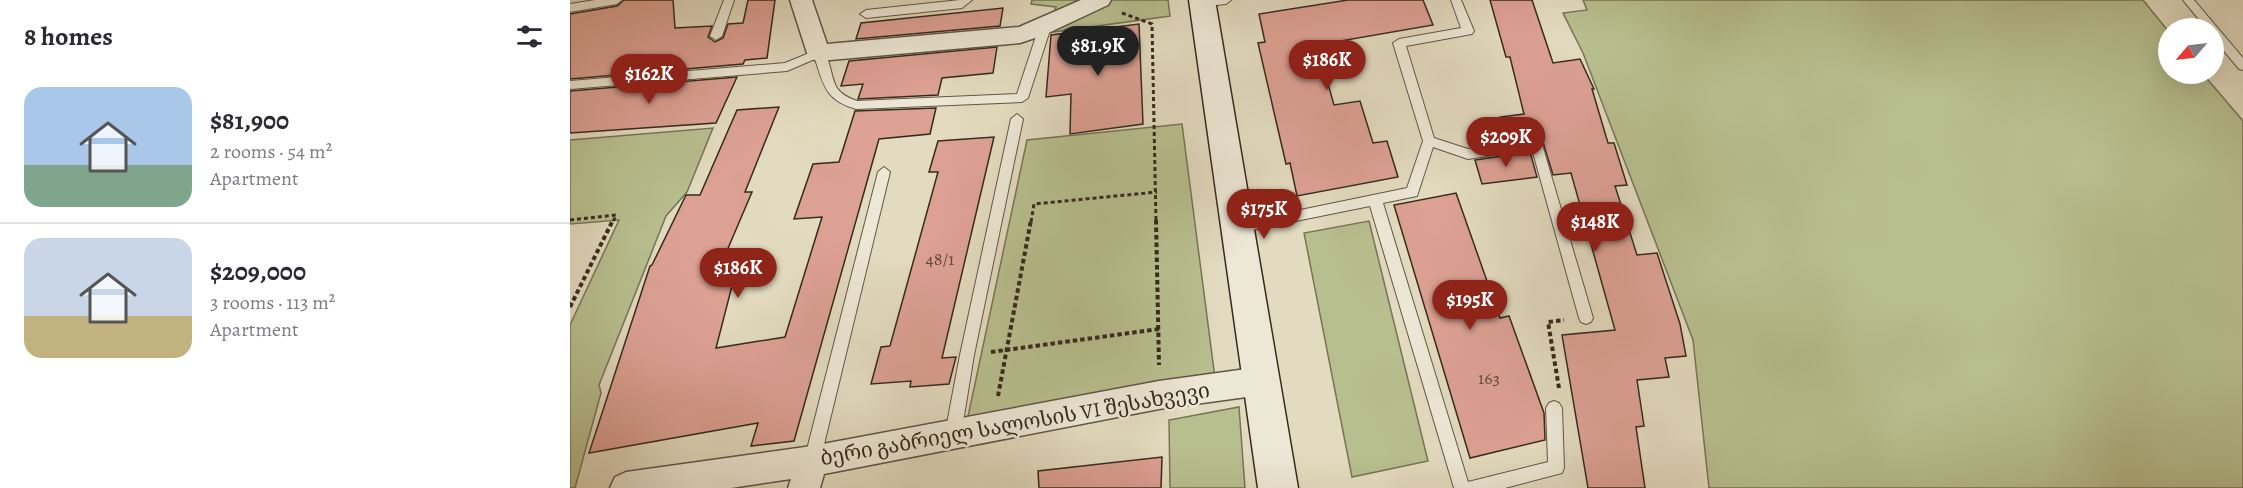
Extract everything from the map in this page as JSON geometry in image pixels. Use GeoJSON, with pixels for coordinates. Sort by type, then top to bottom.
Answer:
{"type":"FeatureCollection","features":[{"type":"Feature","properties":{"kind":"main road"},"geometry":{"type":"LineString","coordinates":[[1210,1],[1236,228],[1278,488]]}},
{"type":"Feature","properties":{"kind":"street"},"geometry":{"type":"LineString","coordinates":[[801,0],[819,53],[1020,35],[1045,27],[1100,0]]}},
{"type":"Feature","properties":{"kind":"street","name":"ბერი გაბრიელ სალოსის VI შესახვევი"},"geometry":{"type":"LineString","coordinates":[[626,488],[808,474],[953,434],[1159,395],[1261,381]]}},
{"type":"Feature","properties":{"kind":"lane"},"geometry":{"type":"LineString","coordinates":[[570,8],[616,0]]}},
{"type":"Feature","properties":{"kind":"lane"},"geometry":{"type":"LineString","coordinates":[[716,36],[729,0]]}},
{"type":"Feature","properties":{"kind":"lane"},"geometry":{"type":"LineString","coordinates":[[866,14],[962,4],[967,0]]}},
{"type":"Feature","properties":{"kind":"lane"},"geometry":{"type":"LineString","coordinates":[[1236,228],[1412,192],[1429,141],[1399,43],[1468,31],[1456,0]]}},
{"type":"Feature","properties":{"kind":"lane"},"geometry":{"type":"LineString","coordinates":[[2188,0],[2203,18]]}},
{"type":"Feature","properties":{"kind":"lane"},"geometry":{"type":"LineString","coordinates":[[570,85],[787,67],[819,53],[831,89],[841,99],[856,105],[1022,98],[1045,27]]}},
{"type":"Feature","properties":{"kind":"lane"},"geometry":{"type":"LineString","coordinates":[[2224,43],[2243,66]]}},
{"type":"Feature","properties":{"kind":"lane"},"geometry":{"type":"LineString","coordinates":[[953,434],[967,355],[1017,119]]}},
{"type":"Feature","properties":{"kind":"lane"},"geometry":{"type":"LineString","coordinates":[[1429,141],[1468,154],[1537,144],[1586,318]]}},
{"type":"Feature","properties":{"kind":"lane"},"geometry":{"type":"LineString","coordinates":[[808,474],[885,172]]}},
{"type":"Feature","properties":{"kind":"lane"},"geometry":{"type":"LineString","coordinates":[[1375,200],[1462,488]]}},
{"type":"Feature","properties":{"kind":"lane"},"geometry":{"type":"LineString","coordinates":[[1473,488],[1520,482],[1556,468],[1554,408]]}},
{"type":"Feature","properties":{"kind":"path"},"geometry":{"type":"LineString","coordinates":[[1152,24],[1158,192],[1159,395]]}},
{"type":"Feature","properties":{"kind":"path"},"geometry":{"type":"LineString","coordinates":[[992,427],[1034,204],[1158,192]]}},
{"type":"Feature","properties":{"kind":"path"},"geometry":{"type":"LineString","coordinates":[[570,220],[616,215],[570,307]]}},
{"type":"Feature","properties":{"kind":"path"},"geometry":{"type":"LineString","coordinates":[[1554,408],[1561,397],[1548,322],[1586,318]]}},
{"type":"Feature","properties":{"kind":"path"},"geometry":{"type":"LineString","coordinates":[[967,355],[1159,329]]}},
{"type":"Feature","properties":{"kind":"green space"},"geometry":{"type":"Polygon","coordinates":[[[1032,0],[1168,0],[1170,16],[1046,33],[1056,7],[1031,4],[1032,0]]]}},
{"type":"Feature","properties":{"kind":"green space"},"geometry":{"type":"Polygon","coordinates":[[[1583,0],[2143,0],[2158,18],[2158,84],[2212,84],[2243,121],[2243,488],[1709,488],[1693,340],[1583,53],[1563,13],[1587,10],[1583,0]]]}},
{"type":"Feature","properties":{"kind":"green space"},"geometry":{"type":"Polygon","coordinates":[[[1182,124],[1215,378],[967,421],[1027,140],[1182,124]]]}},
{"type":"Feature","properties":{"kind":"green space"},"geometry":{"type":"Polygon","coordinates":[[[713,128],[687,192],[666,216],[599,385],[601,393],[575,488],[570,488],[570,325],[619,220],[570,224],[570,140],[713,128]]]}},
{"type":"Feature","properties":{"kind":"green space"},"geometry":{"type":"Polygon","coordinates":[[[1369,221],[1428,461],[1352,477],[1304,233],[1369,221]]]}},
{"type":"Feature","properties":{"kind":"green space"},"geometry":{"type":"Polygon","coordinates":[[[1239,407],[1245,488],[1170,488],[1169,420],[1239,407]]]}},
{"type":"Feature","properties":{"kind":"building"},"geometry":{"type":"Polygon","coordinates":[[[624,0],[673,0],[675,28],[712,26],[708,37],[715,42],[723,38],[728,24],[743,23],[748,0],[775,0],[767,58],[745,60],[743,64],[570,79],[570,14],[617,6],[624,0]]]}},
{"type":"Feature","properties":{"kind":"building"},"geometry":{"type":"Polygon","coordinates":[[[1348,0],[1423,0],[1433,25],[1317,45],[1334,105],[1360,101],[1373,143],[1387,141],[1398,177],[1297,196],[1290,163],[1286,164],[1258,43],[1265,42],[1259,14],[1348,0]]]}},
{"type":"Feature","properties":{"kind":"building"},"geometry":{"type":"Polygon","coordinates":[[[1490,0],[1532,0],[1553,63],[1580,59],[1594,89],[1592,89],[1608,143],[1614,143],[1627,185],[1615,186],[1637,255],[1657,253],[1680,324],[1686,356],[1665,358],[1669,377],[1637,380],[1644,426],[1636,427],[1645,488],[1588,488],[1562,335],[1615,330],[1571,173],[1553,175],[1542,139],[1537,137],[1510,141],[1500,117],[1524,114],[1510,57],[1506,57],[1490,0]]]}},
{"type":"Feature","properties":{"kind":"building"},"geometry":{"type":"Polygon","coordinates":[[[1003,8],[1000,26],[856,39],[861,23],[1003,8]]]}},
{"type":"Feature","properties":{"kind":"building"},"geometry":{"type":"Polygon","coordinates":[[[1139,24],[1143,124],[1070,134],[1071,94],[1046,97],[1051,35],[1139,24]]]}},
{"type":"Feature","properties":{"kind":"building"},"geometry":{"type":"Polygon","coordinates":[[[997,47],[993,73],[942,78],[938,95],[858,99],[863,84],[841,86],[849,61],[997,47]]]}},
{"type":"Feature","properties":{"kind":"building"},"geometry":{"type":"Polygon","coordinates":[[[737,77],[716,123],[570,133],[570,91],[737,77]]]}},
{"type":"Feature","properties":{"kind":"building"},"geometry":{"type":"Polygon","coordinates":[[[779,107],[745,192],[752,192],[726,253],[741,251],[716,348],[785,337],[822,217],[794,219],[813,164],[839,162],[855,111],[936,108],[930,134],[879,139],[794,441],[751,446],[758,423],[589,453],[650,266],[686,195],[700,195],[737,110],[779,107]]]}},
{"type":"Feature","properties":{"kind":"building"},"geometry":{"type":"Polygon","coordinates":[[[994,137],[942,358],[956,357],[949,384],[910,387],[911,381],[871,384],[881,347],[890,346],[938,172],[929,172],[938,141],[994,137]]]}},
{"type":"Feature","properties":{"kind":"building"},"geometry":{"type":"Polygon","coordinates":[[[1530,152],[1537,177],[1482,184],[1475,160],[1530,152]]]}},
{"type":"Feature","properties":{"kind":"building"},"geometry":{"type":"Polygon","coordinates":[[[1456,193],[1500,318],[1509,316],[1544,413],[1545,440],[1470,458],[1394,205],[1456,193]]]}},
{"type":"Feature","properties":{"kind":"building"},"geometry":{"type":"Polygon","coordinates":[[[1162,457],[1161,488],[1039,488],[1038,471],[1162,457]]]}}]}
